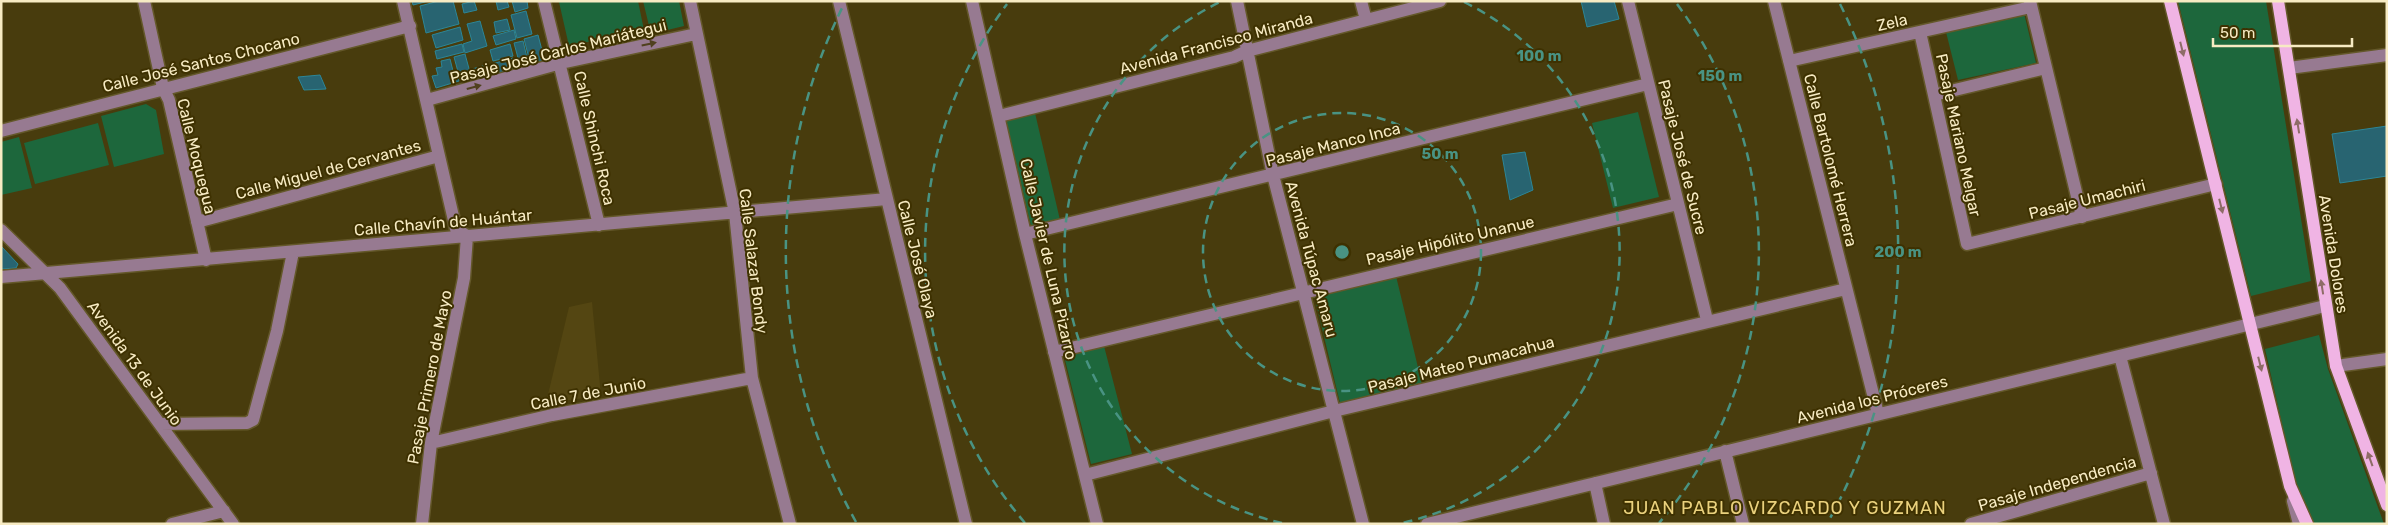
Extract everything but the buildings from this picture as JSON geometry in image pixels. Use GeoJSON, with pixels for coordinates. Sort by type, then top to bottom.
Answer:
{"type":"FeatureCollection","features":[{"type":"Feature","properties":{"kind":"main road"},"geometry":{"type":"LineString","coordinates":[[2170,1],[2290,486],[2308,524]]}},
{"type":"Feature","properties":{"kind":"main road","name":"Avenida Dolores"},"geometry":{"type":"LineString","coordinates":[[2278,1],[2336,366],[2387,505]]}},
{"type":"Feature","properties":{"kind":"street","name":"Calle Moquegua"},"geometry":{"type":"LineString","coordinates":[[144,1],[163,88],[169,100],[206,260]]}},
{"type":"Feature","properties":{"kind":"street"},"geometry":{"type":"LineString","coordinates":[[403,1],[456,229],[467,236]]}},
{"type":"Feature","properties":{"kind":"street","name":"Calle Shinchi Roca"},"geometry":{"type":"LineString","coordinates":[[544,1],[561,63],[599,225]]}},
{"type":"Feature","properties":{"kind":"street","name":"Calle Salazar Bondy"},"geometry":{"type":"LineString","coordinates":[[690,1],[734,213],[752,378],[790,524]]}},
{"type":"Feature","properties":{"kind":"street","name":"Calle José Olaya"},"geometry":{"type":"LineString","coordinates":[[839,1],[966,524]]}},
{"type":"Feature","properties":{"kind":"street","name":"Calle Javier de Luna Pizarro"},"geometry":{"type":"LineString","coordinates":[[972,1],[1025,234],[1097,524]]}},
{"type":"Feature","properties":{"kind":"street","name":"Avenida Túpac Amaru"},"geometry":{"type":"LineString","coordinates":[[1237,1],[1273,175],[1364,524]]}},
{"type":"Feature","properties":{"kind":"street"},"geometry":{"type":"LineString","coordinates":[[1361,1],[1366,20]]}},
{"type":"Feature","properties":{"kind":"street","name":"Avenida Francisco Miranda"},"geometry":{"type":"LineString","coordinates":[[999,116],[1234,58],[1247,51],[1440,1]]}},
{"type":"Feature","properties":{"kind":"street","name":"Pasaje José de Sucre"},"geometry":{"type":"LineString","coordinates":[[1628,1],[1707,320]]}},
{"type":"Feature","properties":{"kind":"street","name":"Calle Bartolomé Herrera"},"geometry":{"type":"LineString","coordinates":[[1774,1],[1878,414]]}},
{"type":"Feature","properties":{"kind":"street"},"geometry":{"type":"LineString","coordinates":[[2030,4],[2082,217]]}},
{"type":"Feature","properties":{"kind":"street","name":"Zela"},"geometry":{"type":"LineString","coordinates":[[1789,61],[1920,32],[2030,4]]}},
{"type":"Feature","properties":{"kind":"street","name":"Calle José Santos Chocano"},"geometry":{"type":"LineString","coordinates":[[1,131],[410,26]]}},
{"type":"Feature","properties":{"kind":"street","name":"Pasaje Mariano Melgar"},"geometry":{"type":"LineString","coordinates":[[1920,32],[1967,244]]}},
{"type":"Feature","properties":{"kind":"street","name":"Pasaje José Carlos Mariátegui"},"geometry":{"type":"LineString","coordinates":[[427,100],[561,63],[696,34]]}},
{"type":"Feature","properties":{"kind":"street"},"geometry":{"type":"LineString","coordinates":[[2289,68],[2387,55]]}},
{"type":"Feature","properties":{"kind":"street"},"geometry":{"type":"LineString","coordinates":[[1934,95],[2046,68]]}},
{"type":"Feature","properties":{"kind":"street","name":"Pasaje Manco Inca"},"geometry":{"type":"LineString","coordinates":[[1025,234],[1648,84]]}},
{"type":"Feature","properties":{"kind":"street","name":"Calle Miguel de Cervantes"},"geometry":{"type":"LineString","coordinates":[[197,222],[440,156]]}},
{"type":"Feature","properties":{"kind":"street","name":"Pasaje Umachiri"},"geometry":{"type":"LineString","coordinates":[[1967,244],[2216,184]]}},
{"type":"Feature","properties":{"kind":"street","name":"Calle Chavín de Huántar"},"geometry":{"type":"LineString","coordinates":[[1,278],[887,199]]}},
{"type":"Feature","properties":{"kind":"street","name":"Pasaje Hipólito Unanue"},"geometry":{"type":"LineString","coordinates":[[1054,352],[1304,291],[1678,204]]}},
{"type":"Feature","properties":{"kind":"street","name":"Avenida 13 de Junio"},"geometry":{"type":"LineString","coordinates":[[1,230],[47,273],[60,288],[233,524]]}},
{"type":"Feature","properties":{"kind":"street","name":"Pasaje Primero de Mayo"},"geometry":{"type":"LineString","coordinates":[[422,524],[431,443],[464,278],[467,236]]}},
{"type":"Feature","properties":{"kind":"street"},"geometry":{"type":"LineString","coordinates":[[160,424],[247,423],[253,420],[279,323],[293,252]]}},
{"type":"Feature","properties":{"kind":"street","name":"Pasaje Mateo Pumacahua"},"geometry":{"type":"LineString","coordinates":[[1084,475],[1334,411],[1707,320],[1846,289]]}},
{"type":"Feature","properties":{"kind":"street","name":"Avenida los Próceres"},"geometry":{"type":"LineString","coordinates":[[1427,524],[2325,306]]}},
{"type":"Feature","properties":{"kind":"street"},"geometry":{"type":"LineString","coordinates":[[2120,356],[2164,524]]}},
{"type":"Feature","properties":{"kind":"street"},"geometry":{"type":"LineString","coordinates":[[2336,366],[2387,358]]}},
{"type":"Feature","properties":{"kind":"street","name":"Calle 7 de Junio"},"geometry":{"type":"LineString","coordinates":[[431,443],[552,416],[752,378]]}},
{"type":"Feature","properties":{"kind":"street"},"geometry":{"type":"LineString","coordinates":[[1725,451],[1743,524]]}},
{"type":"Feature","properties":{"kind":"street","name":"Pasaje Independencia"},"geometry":{"type":"LineString","coordinates":[[1972,524],[2151,473]]}},
{"type":"Feature","properties":{"kind":"street"},"geometry":{"type":"LineString","coordinates":[[1595,483],[1604,524]]}},
{"type":"Feature","properties":{"kind":"street"},"geometry":{"type":"LineString","coordinates":[[2290,486],[2299,524]]}},
{"type":"Feature","properties":{"kind":"street"},"geometry":{"type":"LineString","coordinates":[[172,524],[195,521],[224,511]]}},
{"type":"Feature","properties":{"kind":"shaded area"},"geometry":{"type":"Polygon","coordinates":[[[592,302],[601,396],[546,403],[569,307],[592,302]]]}},
{"type":"Feature","properties":{"kind":"green space"},"geometry":{"type":"Polygon","coordinates":[[[638,1],[644,30],[569,46],[559,2],[638,1]]]}},
{"type":"Feature","properties":{"kind":"green space"},"geometry":{"type":"Polygon","coordinates":[[[643,1],[679,1],[684,26],[651,34],[643,1]]]}},
{"type":"Feature","properties":{"kind":"green space"},"geometry":{"type":"Polygon","coordinates":[[[2178,1],[2266,1],[2311,281],[2251,296],[2178,1]]]}},
{"type":"Feature","properties":{"kind":"green space"},"geometry":{"type":"Polygon","coordinates":[[[2024,13],[2036,63],[1958,80],[1946,32],[2024,13]]]}},
{"type":"Feature","properties":{"kind":"green space"},"geometry":{"type":"Polygon","coordinates":[[[146,104],[156,110],[164,154],[114,167],[101,116],[146,104]]]}},
{"type":"Feature","properties":{"kind":"green space"},"geometry":{"type":"Polygon","coordinates":[[[1638,112],[1659,197],[1613,208],[1592,123],[1638,112]]]}},
{"type":"Feature","properties":{"kind":"green space"},"geometry":{"type":"Polygon","coordinates":[[[1035,113],[1060,220],[1031,226],[1006,120],[1035,113]]]}},
{"type":"Feature","properties":{"kind":"green space"},"geometry":{"type":"Polygon","coordinates":[[[98,123],[109,165],[35,184],[24,143],[98,123]]]}},
{"type":"Feature","properties":{"kind":"green space"},"geometry":{"type":"Polygon","coordinates":[[[19,137],[32,188],[1,195],[1,142],[19,137]]]}},
{"type":"Feature","properties":{"kind":"green space"},"geometry":{"type":"Polygon","coordinates":[[[1396,276],[1422,384],[1340,403],[1314,295],[1396,276]]]}},
{"type":"Feature","properties":{"kind":"green space"},"geometry":{"type":"Polygon","coordinates":[[[2319,335],[2328,369],[2384,524],[2314,524],[2296,485],[2265,349],[2319,335]]]}},
{"type":"Feature","properties":{"kind":"green space"},"geometry":{"type":"Polygon","coordinates":[[[1104,346],[1132,454],[1091,464],[1064,356],[1104,346]]]}},
{"type":"Feature","properties":{"kind":"district","name":"JUAN PABLO VIZCARDO Y GUZMAN"},"geometry":{"type":"Point","coordinates":[1785,508]}}]}
